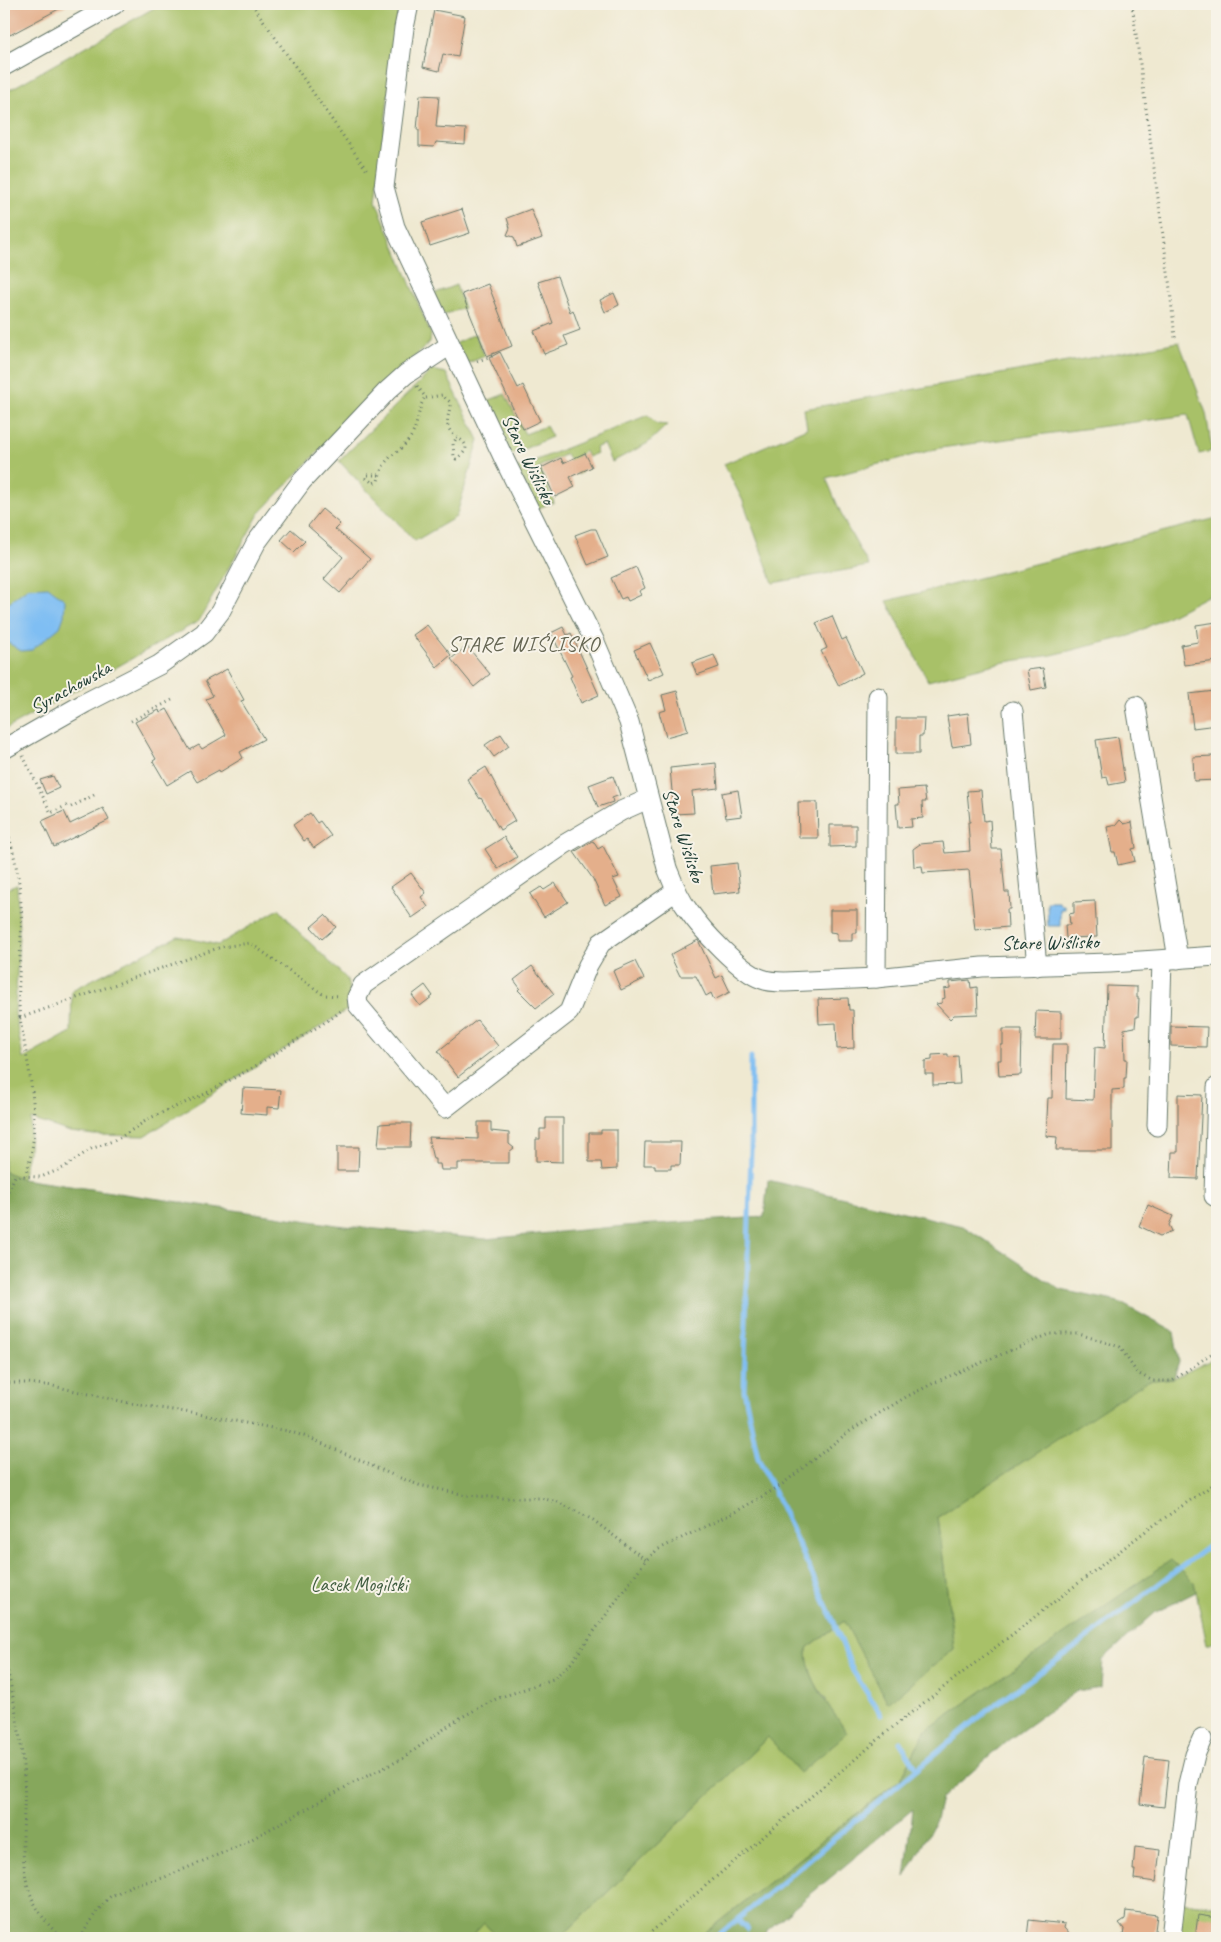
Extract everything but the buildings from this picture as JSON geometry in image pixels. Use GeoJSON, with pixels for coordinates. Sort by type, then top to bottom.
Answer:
{"type":"FeatureCollection","features":[{"type":"Feature","properties":{"kind":"street"},"geometry":{"type":"LineString","coordinates":[[4,66],[115,4]]}},
{"type":"Feature","properties":{"kind":"street","name":"Stare Wiślisko"},"geometry":{"type":"LineString","coordinates":[[409,4],[404,28],[384,187],[395,227],[506,463],[595,642],[629,722],[660,846],[676,891],[699,925],[734,960],[761,979],[785,982],[876,978],[982,967],[1170,960],[1217,956]]}},
{"type":"Feature","properties":{"kind":"street"},"geometry":{"type":"LineString","coordinates":[[406,374],[450,345]]}},
{"type":"Feature","properties":{"kind":"street","name":"Syrachowska"},"geometry":{"type":"LineString","coordinates":[[4,749],[85,703],[159,666],[204,633],[220,612],[256,543],[302,481],[406,374]]}},
{"type":"Feature","properties":{"kind":"street"},"geometry":{"type":"LineString","coordinates":[[876,978],[878,697]]}},
{"type":"Feature","properties":{"kind":"street"},"geometry":{"type":"LineString","coordinates":[[1136,706],[1170,960],[1156,1126]]}},
{"type":"Feature","properties":{"kind":"street"},"geometry":{"type":"LineString","coordinates":[[1013,711],[1037,966]]}},
{"type":"Feature","properties":{"kind":"street"},"geometry":{"type":"LineString","coordinates":[[648,799],[621,811],[565,844],[363,985],[357,995],[358,1005],[446,1108],[569,1012],[588,965],[601,943],[676,891]]}},
{"type":"Feature","properties":{"kind":"street"},"geometry":{"type":"LineString","coordinates":[[1214,1196],[1217,1087]]}},
{"type":"Feature","properties":{"kind":"street"},"geometry":{"type":"LineString","coordinates":[[1171,1938],[1188,1784],[1195,1755],[1202,1739]]}},
{"type":"Feature","properties":{"kind":"path"},"geometry":{"type":"LineString","coordinates":[[252,4],[378,187],[384,187]]}},
{"type":"Feature","properties":{"kind":"path"},"geometry":{"type":"LineString","coordinates":[[1132,4],[1175,338]]}},
{"type":"Feature","properties":{"kind":"path"},"geometry":{"type":"LineString","coordinates":[[475,362],[493,356]]}},
{"type":"Feature","properties":{"kind":"path"},"geometry":{"type":"LineString","coordinates":[[406,374],[425,397],[432,399],[442,395],[450,402],[447,425],[450,431],[456,437],[462,439],[466,445],[466,449],[456,459],[452,444],[456,437]]}},
{"type":"Feature","properties":{"kind":"path"},"geometry":{"type":"LineString","coordinates":[[380,475],[386,460],[411,437],[417,422],[419,405],[425,397]]}},
{"type":"Feature","properties":{"kind":"path"},"geometry":{"type":"LineString","coordinates":[[131,721],[172,700]]}},
{"type":"Feature","properties":{"kind":"path"},"geometry":{"type":"LineString","coordinates":[[26,762],[51,813],[96,794]]}},
{"type":"Feature","properties":{"kind":"path"},"geometry":{"type":"LineString","coordinates":[[4,818],[19,879],[21,906],[18,1002],[34,1108],[31,1158],[25,1176]]}},
{"type":"Feature","properties":{"kind":"path"},"geometry":{"type":"LineString","coordinates":[[20,1018],[221,947],[250,943],[324,995],[357,995]]}},
{"type":"Feature","properties":{"kind":"path"},"geometry":{"type":"LineString","coordinates":[[4,1200],[15,1176],[41,1177],[63,1168],[91,1149],[118,1139],[150,1118],[205,1094],[252,1068],[336,1016],[357,995]]}},
{"type":"Feature","properties":{"kind":"path"},"geometry":{"type":"LineString","coordinates":[[81,1938],[99,1909],[110,1898],[121,1891],[133,1885],[163,1878],[240,1845],[355,1782],[402,1759],[458,1719],[496,1699],[553,1679],[571,1663],[646,1560],[657,1550],[737,1511],[780,1486],[847,1433],[906,1397],[940,1380],[1050,1334],[1079,1334],[1120,1347],[1137,1373],[1152,1381],[1172,1381],[1217,1350]]}},
{"type":"Feature","properties":{"kind":"path"},"geometry":{"type":"LineString","coordinates":[[4,1383],[53,1386],[134,1404],[288,1431],[310,1438],[419,1485],[466,1495],[540,1498],[558,1502],[593,1520],[646,1560]]}},
{"type":"Feature","properties":{"kind":"path"},"geometry":{"type":"LineString","coordinates":[[644,1938],[899,1722],[1142,1534],[1217,1482]]}},
{"type":"Feature","properties":{"kind":"path"},"geometry":{"type":"LineString","coordinates":[[4,1657],[22,1751],[25,1791],[23,1856],[26,1874],[36,1906],[60,1938]]}},
{"type":"Feature","properties":{"kind":"green space"},"geometry":{"type":"Polygon","coordinates":[[[161,4],[399,4],[376,201],[431,334],[430,342],[339,430],[259,514],[199,621],[4,730],[4,93],[161,4]]]}},
{"type":"Feature","properties":{"kind":"green space"},"geometry":{"type":"Polygon","coordinates":[[[456,285],[464,308],[443,315],[433,294],[456,285]]]}},
{"type":"Feature","properties":{"kind":"green space"},"geometry":{"type":"Polygon","coordinates":[[[475,334],[485,356],[466,364],[456,343],[475,334]]]}},
{"type":"Feature","properties":{"kind":"green space"},"geometry":{"type":"Polygon","coordinates":[[[1179,342],[1206,413],[1212,451],[1199,454],[1188,415],[940,448],[826,478],[846,525],[869,566],[773,583],[743,501],[724,464],[807,428],[804,409],[1179,342]]]}},
{"type":"Feature","properties":{"kind":"green space"},"geometry":{"type":"Polygon","coordinates":[[[432,370],[446,373],[479,440],[456,517],[415,541],[339,461],[432,370]]]}},
{"type":"Feature","properties":{"kind":"green space"},"geometry":{"type":"Polygon","coordinates":[[[505,394],[525,434],[546,426],[552,437],[510,455],[487,401],[505,394]]]}},
{"type":"Feature","properties":{"kind":"green space"},"geometry":{"type":"Polygon","coordinates":[[[648,415],[657,424],[667,425],[648,443],[612,462],[604,444],[595,448],[597,453],[588,457],[585,451],[577,456],[583,471],[578,475],[566,454],[539,467],[554,502],[536,509],[517,468],[648,415]]]}},
{"type":"Feature","properties":{"kind":"green space"},"geometry":{"type":"Polygon","coordinates":[[[1217,518],[1217,591],[1130,636],[1052,655],[999,663],[928,681],[887,601],[1217,518]]]}},
{"type":"Feature","properties":{"kind":"green space"},"geometry":{"type":"Polygon","coordinates":[[[17,885],[19,934],[15,1013],[23,1059],[71,1032],[72,990],[178,936],[218,945],[279,909],[297,930],[347,979],[352,1007],[145,1136],[94,1135],[70,1132],[31,1119],[29,1148],[22,1179],[4,1171],[4,890],[17,885]]]}},
{"type":"Feature","properties":{"kind":"green space","name":"Lasek Mogilski"},"geometry":{"type":"Polygon","coordinates":[[[4,1171],[22,1179],[344,1226],[485,1239],[624,1226],[764,1217],[768,1180],[963,1226],[1061,1290],[1119,1302],[1174,1332],[1179,1362],[1174,1378],[1147,1381],[938,1517],[954,1649],[888,1703],[844,1621],[807,1648],[810,1671],[815,1682],[847,1733],[800,1773],[768,1737],[560,1938],[498,1938],[484,1923],[470,1938],[4,1938],[4,1171]]]}},
{"type":"Feature","properties":{"kind":"green space"},"geometry":{"type":"Polygon","coordinates":[[[1217,1357],[1217,1641],[1207,1645],[1194,1582],[925,1731],[901,1779],[698,1938],[560,1938],[768,1737],[827,1701],[812,1676],[808,1663],[807,1648],[844,1621],[954,1649],[938,1517],[1147,1380],[1174,1378],[1217,1357]]]}},
{"type":"Feature","properties":{"kind":"green space"},"geometry":{"type":"Polygon","coordinates":[[[1171,1560],[1194,1582],[1196,1592],[1156,1612],[1103,1659],[1101,1687],[1077,1691],[1007,1741],[941,1799],[936,1820],[905,1877],[913,1809],[765,1932],[768,1938],[698,1938],[901,1779],[925,1731],[1171,1560]]]}},
{"type":"Feature","properties":{"kind":"green space"},"geometry":{"type":"Polygon","coordinates":[[[1181,1902],[1217,1906],[1217,1938],[1179,1938],[1181,1902]]]}},
{"type":"Feature","properties":{"kind":"green space"},"geometry":{"type":"Polygon","coordinates":[[[484,1923],[498,1938],[470,1938],[484,1923]]]}},
{"type":"Feature","properties":{"kind":"water"},"geometry":{"type":"Polygon","coordinates":[[[48,587],[65,600],[64,616],[60,627],[32,650],[21,651],[4,640],[4,606],[28,588],[48,587]]]}},
{"type":"Feature","properties":{"kind":"water"},"geometry":{"type":"Polygon","coordinates":[[[1047,902],[1059,902],[1060,905],[1064,905],[1064,909],[1060,909],[1060,926],[1048,926],[1047,902]]]}},
{"type":"Feature","properties":{"kind":"waterway"},"geometry":{"type":"LineString","coordinates":[[751,1057],[751,1149],[744,1390],[758,1458],[772,1487]]}},
{"type":"Feature","properties":{"kind":"waterway"},"geometry":{"type":"LineString","coordinates":[[774,1491],[833,1620],[853,1671],[881,1715]]}},
{"type":"Feature","properties":{"kind":"waterway"},"geometry":{"type":"LineString","coordinates":[[715,1938],[988,1710],[1070,1651],[1217,1540]]}},
{"type":"Feature","properties":{"kind":"waterway"},"geometry":{"type":"LineString","coordinates":[[900,1742],[917,1769]]}},
{"type":"Feature","properties":{"kind":"waterway"},"geometry":{"type":"LineString","coordinates":[[738,1920],[747,1929]]}},
{"type":"Feature","properties":{"kind":"district","name":"STARE WIŚLISKO"},"geometry":{"type":"Point","coordinates":[524,644]}}]}
